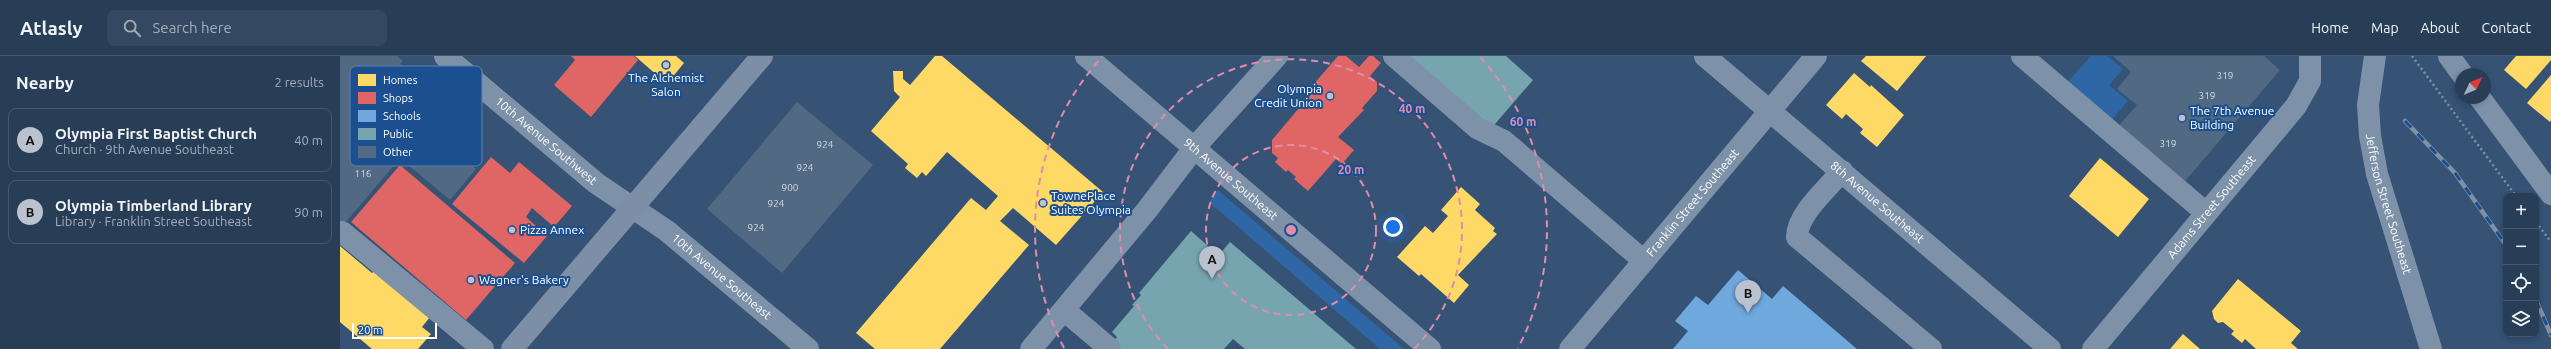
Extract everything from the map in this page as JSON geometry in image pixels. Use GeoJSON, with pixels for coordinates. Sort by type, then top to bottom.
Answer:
{"type":"FeatureCollection","features":[{"type":"Feature","properties":{"kind":"main road"},"geometry":{"type":"LineString","coordinates":[[512,349],[762,56]]}},
{"type":"Feature","properties":{"kind":"street","name":"10th Avenue Southwest"},"geometry":{"type":"LineString","coordinates":[[445,56],[457,66]]}},
{"type":"Feature","properties":{"kind":"street","name":"9th Avenue Southeast"},"geometry":{"type":"LineString","coordinates":[[1086,56],[1195,147],[1430,349]]}},
{"type":"Feature","properties":{"kind":"street"},"geometry":{"type":"LineString","coordinates":[[1031,349],[1147,210],[1195,147],[1277,56]]}},
{"type":"Feature","properties":{"kind":"street"},"geometry":{"type":"LineString","coordinates":[[1394,56],[1477,128],[1504,140],[1644,261]]}},
{"type":"Feature","properties":{"kind":"street","name":"8th Avenue Southeast"},"geometry":{"type":"LineString","coordinates":[[1705,56],[2050,349]]}},
{"type":"Feature","properties":{"kind":"street","name":"Franklin Street Southeast"},"geometry":{"type":"LineString","coordinates":[[1570,349],[1816,56]]}},
{"type":"Feature","properties":{"kind":"street"},"geometry":{"type":"LineString","coordinates":[[2022,56],[2206,213]]}},
{"type":"Feature","properties":{"kind":"street","name":"Adams Street Southeast"},"geometry":{"type":"LineString","coordinates":[[2093,349],[2304,94],[2310,81],[2310,56]]}},
{"type":"Feature","properties":{"kind":"street","name":"Jefferson Street Southeast"},"geometry":{"type":"LineString","coordinates":[[2375,56],[2368,105],[2370,136],[2377,174],[2431,349]]}},
{"type":"Feature","properties":{"kind":"street"},"geometry":{"type":"LineString","coordinates":[[2449,56],[2458,68]]}},
{"type":"Feature","properties":{"kind":"street","name":"10th Avenue Southwest"},"geometry":{"type":"LineString","coordinates":[[482,87],[596,183],[632,207]]}},
{"type":"Feature","properties":{"kind":"street"},"geometry":{"type":"LineString","coordinates":[[2484,104],[2551,194]]}},
{"type":"Feature","properties":{"kind":"street"},"geometry":{"type":"LineString","coordinates":[[1842,171],[1802,217],[1797,227],[1797,237],[1931,349]]}},
{"type":"Feature","properties":{"kind":"street","name":"10th Avenue Southeast"},"geometry":{"type":"LineString","coordinates":[[632,207],[667,231],[808,349]]}},
{"type":"Feature","properties":{"kind":"street"},"geometry":{"type":"LineString","coordinates":[[342,232],[484,349]]}},
{"type":"Feature","properties":{"kind":"street"},"geometry":{"type":"LineString","coordinates":[[1064,310],[1110,349]]}},
{"type":"Feature","properties":{"kind":"path"},"geometry":{"type":"LineString","coordinates":[[2412,56],[2514,193]]}},
{"type":"Feature","properties":{"kind":"path"},"geometry":{"type":"LineString","coordinates":[[2539,226],[2551,242]]}},
{"type":"Feature","properties":{"kind":"shaded area"},"geometry":{"type":"Polygon","coordinates":[[[2091,56],[2107,56],[2123,69],[2109,85],[2128,101],[2109,123],[2065,85],[2091,56]]]}},
{"type":"Feature","properties":{"kind":"shaded area"},"geometry":{"type":"Polygon","coordinates":[[[1218,190],[1404,349],[1380,349],[1209,202],[1218,190]]]}},
{"type":"Feature","properties":{"kind":"building: Homes"},"geometry":{"type":"Polygon","coordinates":[[[635,56],[676,56],[684,63],[667,84],[635,56]]]}},
{"type":"Feature","properties":{"kind":"building: Homes","name":"TownePlace Suites Olympia"},"geometry":{"type":"Polygon","coordinates":[[[935,56],[942,56],[1103,192],[1056,245],[1013,208],[1000,221],[1029,245],[940,349],[875,349],[856,333],[971,198],[986,210],[998,196],[947,152],[926,176],[922,172],[917,178],[905,168],[908,164],[871,131],[900,97],[894,91],[893,71],[903,71],[903,79],[910,85],[935,56]]]}},
{"type":"Feature","properties":{"kind":"building: Homes"},"geometry":{"type":"Polygon","coordinates":[[[1866,56],[1926,56],[1897,91],[1861,61],[1866,56]]]}},
{"type":"Feature","properties":{"kind":"building: Homes"},"geometry":{"type":"Polygon","coordinates":[[[2516,56],[2551,56],[2551,60],[2526,89],[2504,70],[2516,56]]]}},
{"type":"Feature","properties":{"kind":"building: Homes"},"geometry":{"type":"Polygon","coordinates":[[[1854,73],[1870,87],[1871,85],[1904,115],[1877,147],[1860,133],[1863,129],[1846,114],[1842,119],[1826,105],[1854,73]]]}},
{"type":"Feature","properties":{"kind":"building: Homes"},"geometry":{"type":"Polygon","coordinates":[[[2551,75],[2551,120],[2550,122],[2527,103],[2551,75]]]}},
{"type":"Feature","properties":{"kind":"building: Homes"},"geometry":{"type":"Polygon","coordinates":[[[2100,158],[2149,199],[2118,237],[2069,196],[2100,158]]]}},
{"type":"Feature","properties":{"kind":"building: Homes"},"geometry":{"type":"Polygon","coordinates":[[[1461,187],[1480,204],[1475,210],[1495,228],[1493,231],[1497,234],[1458,275],[1469,285],[1454,303],[1421,274],[1419,276],[1397,257],[1425,226],[1433,233],[1448,216],[1441,210],[1461,187]]]}},
{"type":"Feature","properties":{"kind":"building: Homes"},"geometry":{"type":"Polygon","coordinates":[[[340,246],[372,273],[375,270],[430,317],[422,327],[431,334],[418,349],[372,349],[340,322],[340,246]]]}},
{"type":"Feature","properties":{"kind":"building: Homes"},"geometry":{"type":"Polygon","coordinates":[[[2238,279],[2301,331],[2291,343],[2298,349],[2256,349],[2245,339],[2242,343],[2231,334],[2234,331],[2223,322],[2218,323],[2214,319],[2212,311],[2238,279]]]}},
{"type":"Feature","properties":{"kind":"building: Homes"},"geometry":{"type":"Polygon","coordinates":[[[2183,334],[2200,349],[2170,349],[2183,334]]]}},
{"type":"Feature","properties":{"kind":"building: Shops"},"geometry":{"type":"Polygon","coordinates":[[[571,56],[634,56],[638,60],[591,117],[554,85],[575,60],[571,56]]]}},
{"type":"Feature","properties":{"kind":"building: Shops"},"geometry":{"type":"Polygon","coordinates":[[[1338,56],[1346,56],[1359,67],[1369,56],[1373,56],[1381,63],[1370,76],[1377,82],[1377,91],[1362,108],[1364,110],[1338,137],[1354,150],[1342,164],[1336,159],[1308,191],[1294,179],[1296,177],[1288,170],[1286,172],[1275,162],[1278,158],[1272,153],[1272,140],[1310,95],[1307,92],[1338,56]]]}},
{"type":"Feature","properties":{"kind":"building: Shops"},"geometry":{"type":"Polygon","coordinates":[[[491,157],[510,173],[519,162],[572,206],[554,227],[532,208],[526,217],[547,236],[524,263],[452,204],[491,157]]]}},
{"type":"Feature","properties":{"kind":"building: Shops"},"geometry":{"type":"Polygon","coordinates":[[[399,166],[401,166],[515,263],[466,320],[351,222],[399,166]]]}},
{"type":"Feature","properties":{"kind":"building: Schools"},"geometry":{"type":"Polygon","coordinates":[[[1738,270],[1772,299],[1783,286],[1857,349],[1673,349],[1688,331],[1675,321],[1696,296],[1708,305],[1738,270]]]}},
{"type":"Feature","properties":{"kind":"building: Public"},"geometry":{"type":"Polygon","coordinates":[[[1402,56],[1506,56],[1533,80],[1489,131],[1402,56]]]}},
{"type":"Feature","properties":{"kind":"building: Public"},"geometry":{"type":"Polygon","coordinates":[[[1191,231],[1208,246],[1201,255],[1211,264],[1230,242],[1356,349],[1245,349],[1233,339],[1224,349],[1119,349],[1112,343],[1117,337],[1112,332],[1134,306],[1132,305],[1141,295],[1139,293],[1191,231]]]}},
{"type":"Feature","properties":{"kind":"building: Other"},"geometry":{"type":"Polygon","coordinates":[[[340,56],[397,56],[403,61],[400,64],[402,66],[350,66],[350,166],[393,166],[340,229],[340,56]]]}},
{"type":"Feature","properties":{"kind":"building: Other","name":"The 7th Avenue Building"},"geometry":{"type":"Polygon","coordinates":[[[2113,56],[2264,56],[2280,70],[2180,187],[2114,131],[2137,105],[2117,89],[2131,72],[2113,56]]]}},
{"type":"Feature","properties":{"kind":"building: Other"},"geometry":{"type":"Polygon","coordinates":[[[797,102],[873,165],[782,273],[707,209],[797,102]]]}},
{"type":"Feature","properties":{"kind":"building: Other"},"geometry":{"type":"Polygon","coordinates":[[[410,166],[472,166],[476,169],[450,200],[410,166]]]}},
{"type":"Feature","properties":{"kind":"railway"},"geometry":{"type":"LineString","coordinates":[[2405,121],[2455,173],[2503,241]]}},
{"type":"Feature","properties":{"kind":"railway"},"geometry":{"type":"LineString","coordinates":[[2536,301],[2551,335]]}},
{"type":"Feature","properties":{"kind":"place","name":"The Alchemist Salon"},"geometry":{"type":"Point","coordinates":[666,65]}},
{"type":"Feature","properties":{"kind":"place","name":"Olympia Credit Union"},"geometry":{"type":"Point","coordinates":[1330,96]}},
{"type":"Feature","properties":{"kind":"place","name":"The 7th Avenue Building"},"geometry":{"type":"Point","coordinates":[2182,118]}},
{"type":"Feature","properties":{"kind":"place","name":"TownePlace Suites Olympia"},"geometry":{"type":"Point","coordinates":[1043,203]}},
{"type":"Feature","properties":{"kind":"place","name":"Pizza Annex"},"geometry":{"type":"Point","coordinates":[512,230]}},
{"type":"Feature","properties":{"kind":"place","name":"Olympia First Baptist Church"},"geometry":{"type":"Point","coordinates":[1212,279]}},
{"type":"Feature","properties":{"kind":"place","name":"Wagner's Bakery"},"geometry":{"type":"Point","coordinates":[471,280]}},
{"type":"Feature","properties":{"kind":"place","name":"Olympia Timberland Library"},"geometry":{"type":"Point","coordinates":[1748,313]}}]}
